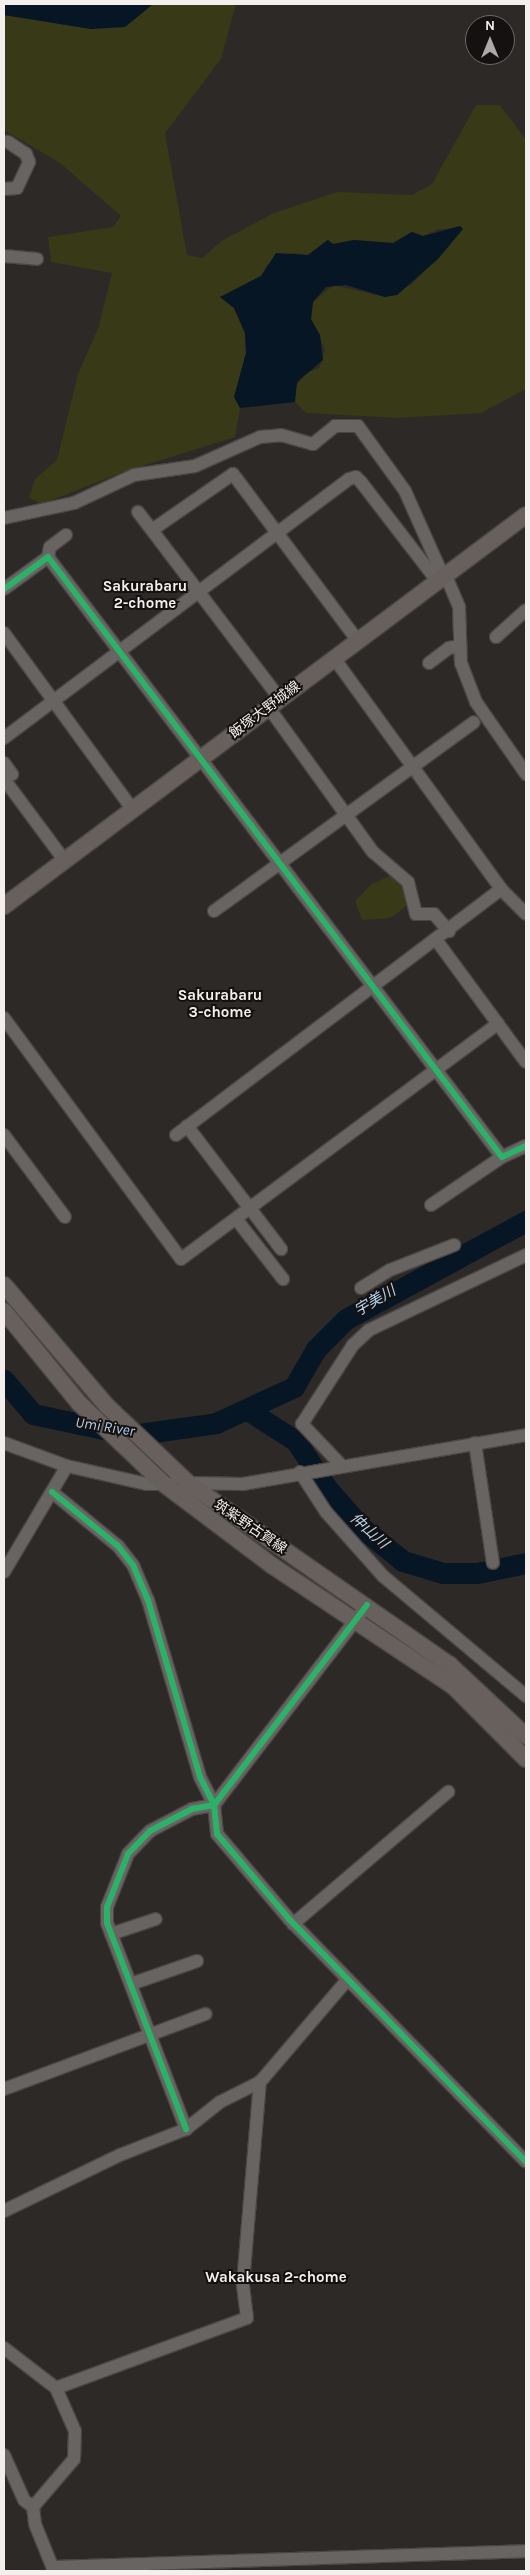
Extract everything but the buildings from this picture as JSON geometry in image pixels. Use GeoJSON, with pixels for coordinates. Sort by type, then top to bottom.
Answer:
{"type":"FeatureCollection","features":[{"type":"Feature","properties":{"kind":"main road","name":"飯塚大野城線"},"geometry":{"type":"LineString","coordinates":[[4,906],[526,515]]}},
{"type":"Feature","properties":{"kind":"main road","name":"筑紫野古賀線"},"geometry":{"type":"LineString","coordinates":[[4,1285],[106,1406],[188,1483],[232,1518],[367,1605],[450,1665],[524,1731]]}},
{"type":"Feature","properties":{"kind":"main road","name":"筑紫野古賀線"},"geometry":{"type":"LineString","coordinates":[[4,1311],[79,1403],[127,1452],[164,1484],[265,1560],[356,1618],[453,1686],[526,1759]]}},
{"type":"Feature","properties":{"kind":"street"},"geometry":{"type":"LineString","coordinates":[[4,189],[17,188],[29,162],[26,154],[8,142]]}},
{"type":"Feature","properties":{"kind":"street"},"geometry":{"type":"LineString","coordinates":[[4,256],[37,259]]}},
{"type":"Feature","properties":{"kind":"street"},"geometry":{"type":"LineString","coordinates":[[4,518],[74,503],[134,475],[195,466],[260,437],[281,435],[313,444],[335,426],[358,426],[405,490],[443,579],[459,607],[459,646],[476,702],[526,774]]}},
{"type":"Feature","properties":{"kind":"street"},"geometry":{"type":"LineString","coordinates":[[152,530],[233,474],[358,641]]}},
{"type":"Feature","properties":{"kind":"street"},"geometry":{"type":"LineString","coordinates":[[4,738],[356,477],[443,579]]}},
{"type":"Feature","properties":{"kind":"street"},"geometry":{"type":"LineString","coordinates":[[138,512],[199,592],[274,703],[346,816],[373,852],[408,882],[416,914],[434,914],[449,931]]}},
{"type":"Feature","properties":{"kind":"street"},"geometry":{"type":"LineString","coordinates":[[4,590],[48,557],[50,547],[66,535]]}},
{"type":"Feature","properties":{"kind":"street"},"geometry":{"type":"LineString","coordinates":[[48,557],[502,1158]]}},
{"type":"Feature","properties":{"kind":"street"},"geometry":{"type":"LineString","coordinates":[[496,637],[526,610]]}},
{"type":"Feature","properties":{"kind":"street"},"geometry":{"type":"LineString","coordinates":[[4,634],[133,810]]}},
{"type":"Feature","properties":{"kind":"street"},"geometry":{"type":"LineString","coordinates":[[429,663],[449,648],[459,646]]}},
{"type":"Feature","properties":{"kind":"street"},"geometry":{"type":"LineString","coordinates":[[334,658],[501,889],[526,914]]}},
{"type":"Feature","properties":{"kind":"street"},"geometry":{"type":"LineString","coordinates":[[214,911],[474,722]]}},
{"type":"Feature","properties":{"kind":"street"},"geometry":{"type":"LineString","coordinates":[[4,763],[8,776],[65,861]]}},
{"type":"Feature","properties":{"kind":"street"},"geometry":{"type":"LineString","coordinates":[[176,1135],[437,941],[501,889]]}},
{"type":"Feature","properties":{"kind":"street"},"geometry":{"type":"LineString","coordinates":[[437,941],[526,1062]]}},
{"type":"Feature","properties":{"kind":"street"},"geometry":{"type":"LineString","coordinates":[[4,1018],[181,1259],[498,1024]]}},
{"type":"Feature","properties":{"kind":"street"},"geometry":{"type":"LineString","coordinates":[[187,1126],[281,1249]]}},
{"type":"Feature","properties":{"kind":"street"},"geometry":{"type":"LineString","coordinates":[[4,1135],[65,1217]]}},
{"type":"Feature","properties":{"kind":"street"},"geometry":{"type":"LineString","coordinates":[[431,1205],[502,1158],[526,1146]]}},
{"type":"Feature","properties":{"kind":"street"},"geometry":{"type":"LineString","coordinates":[[236,1220],[282,1279]]}},
{"type":"Feature","properties":{"kind":"street"},"geometry":{"type":"LineString","coordinates":[[361,1288],[390,1270],[454,1245]]}},
{"type":"Feature","properties":{"kind":"street"},"geometry":{"type":"LineString","coordinates":[[338,1466],[303,1429],[303,1418],[353,1344],[369,1330],[409,1307],[526,1255]]}},
{"type":"Feature","properties":{"kind":"street"},"geometry":{"type":"LineString","coordinates":[[4,1442],[67,1466],[146,1484],[243,1484],[300,1472],[526,1435]]}},
{"type":"Feature","properties":{"kind":"street"},"geometry":{"type":"LineString","coordinates":[[475,1443],[493,1563]]}},
{"type":"Feature","properties":{"kind":"street"},"geometry":{"type":"LineString","coordinates":[[4,1572],[67,1466]]}},
{"type":"Feature","properties":{"kind":"street"},"geometry":{"type":"LineString","coordinates":[[300,1472],[326,1512],[383,1576],[526,1696]]}},
{"type":"Feature","properties":{"kind":"street"},"geometry":{"type":"LineString","coordinates":[[52,1492],[118,1546],[133,1565],[148,1600],[200,1777],[214,1805],[217,1834],[293,1924],[526,2162]]}},
{"type":"Feature","properties":{"kind":"street"},"geometry":{"type":"LineString","coordinates":[[186,2129],[111,1934],[107,1907],[128,1854],[150,1831],[192,1809],[214,1805],[367,1605]]}},
{"type":"Feature","properties":{"kind":"street"},"geometry":{"type":"LineString","coordinates":[[293,1924],[448,1792]]}},
{"type":"Feature","properties":{"kind":"street"},"geometry":{"type":"LineString","coordinates":[[111,1934],[156,1919]]}},
{"type":"Feature","properties":{"kind":"street"},"geometry":{"type":"LineString","coordinates":[[131,1984],[197,1961]]}},
{"type":"Feature","properties":{"kind":"street"},"geometry":{"type":"LineString","coordinates":[[4,2211],[120,2155],[186,2129],[220,2102],[260,2082],[348,1979]]}},
{"type":"Feature","properties":{"kind":"street"},"geometry":{"type":"LineString","coordinates":[[4,2089],[206,2014]]}},
{"type":"Feature","properties":{"kind":"street"},"geometry":{"type":"LineString","coordinates":[[56,2388],[247,2318],[242,2283],[260,2082]]}},
{"type":"Feature","properties":{"kind":"street"},"geometry":{"type":"LineString","coordinates":[[4,2348],[56,2388],[75,2431],[74,2459],[33,2507]]}},
{"type":"Feature","properties":{"kind":"street"},"geometry":{"type":"LineString","coordinates":[[4,2455],[24,2500],[33,2507],[35,2524],[54,2569],[526,2551]]}},
{"type":"Feature","properties":{"kind":"shaded area"},"geometry":{"type":"Polygon","coordinates":[[[153,4],[236,4],[221,59],[165,133],[187,255],[202,258],[223,240],[274,213],[337,192],[412,195],[432,184],[476,105],[500,105],[526,140],[526,389],[481,413],[399,418],[306,413],[295,402],[293,390],[306,373],[319,368],[325,350],[311,319],[313,302],[333,285],[385,297],[412,284],[463,229],[439,229],[423,236],[411,232],[393,243],[354,240],[333,244],[327,240],[308,255],[292,253],[267,265],[261,276],[220,297],[234,308],[245,333],[246,353],[234,397],[240,408],[235,437],[123,472],[42,504],[29,498],[35,479],[57,460],[78,374],[99,326],[112,273],[51,262],[48,237],[113,227],[121,216],[60,163],[4,130],[4,15],[91,29],[125,27],[153,4]]]}},
{"type":"Feature","properties":{"kind":"shaded area"},"geometry":{"type":"Polygon","coordinates":[[[392,875],[407,892],[407,906],[390,918],[362,920],[355,901],[372,884],[392,875]]]}},
{"type":"Feature","properties":{"kind":"water"},"geometry":{"type":"Polygon","coordinates":[[[4,4],[153,4],[125,27],[91,29],[4,15],[4,4]]]}},
{"type":"Feature","properties":{"kind":"water"},"geometry":{"type":"Polygon","coordinates":[[[460,226],[463,229],[438,259],[397,295],[385,297],[346,285],[326,287],[313,302],[311,319],[320,335],[323,360],[297,382],[295,402],[240,408],[234,397],[246,353],[245,333],[234,308],[220,297],[261,276],[276,253],[308,255],[328,240],[333,244],[354,240],[393,243],[412,232],[423,236],[460,226]]]}},
{"type":"Feature","properties":{"kind":"waterway","name":"宇美川"},"geometry":{"type":"LineString","coordinates":[[4,1380],[33,1414],[132,1435],[216,1423],[294,1387],[316,1349],[346,1319],[526,1221]]}},
{"type":"Feature","properties":{"kind":"waterway","name":"仲山川"},"geometry":{"type":"LineString","coordinates":[[249,1411],[296,1441],[326,1487],[361,1527],[403,1561],[443,1573],[477,1573],[526,1563]]}},
{"type":"Feature","properties":{"kind":"cycle path"},"geometry":{"type":"LineString","coordinates":[[4,589],[48,557],[502,1157],[526,1146]]}},
{"type":"Feature","properties":{"kind":"cycle path"},"geometry":{"type":"LineString","coordinates":[[52,1492],[118,1546],[133,1565],[148,1600],[200,1777],[214,1805],[192,1809],[150,1831],[128,1854],[107,1907],[107,1923],[186,2129]]}},
{"type":"Feature","properties":{"kind":"cycle path"},"geometry":{"type":"LineString","coordinates":[[367,1605],[214,1805],[217,1834],[289,1919],[526,2162]]}},
{"type":"Feature","properties":{"kind":"district","name":"Sakurabaru 2-chome"},"geometry":{"type":"Point","coordinates":[145,594]}},
{"type":"Feature","properties":{"kind":"district","name":"Sakurabaru 3-chome"},"geometry":{"type":"Point","coordinates":[220,1004]}},
{"type":"Feature","properties":{"kind":"district","name":"Wakakusa 2-chome"},"geometry":{"type":"Point","coordinates":[276,2278]}},
{"type":"Feature","properties":{"kind":"water label","name":"Umi River"},"geometry":{"type":"Point","coordinates":[105,1427]}}]}
